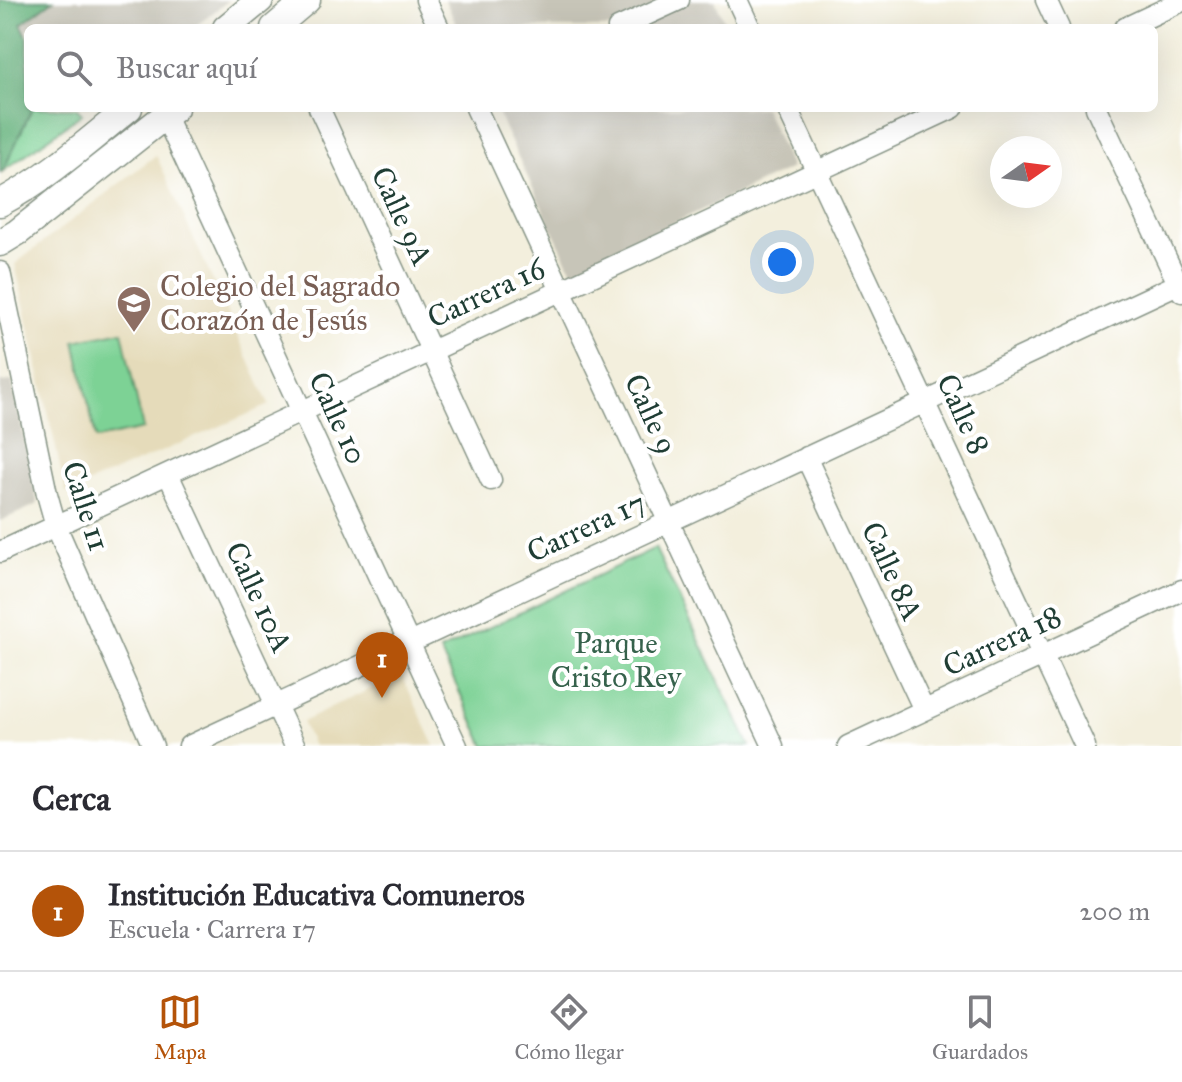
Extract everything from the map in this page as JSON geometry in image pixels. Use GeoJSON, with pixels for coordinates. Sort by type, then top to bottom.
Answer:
{"type":"FeatureCollection","features":[{"type":"Feature","properties":{"kind":"main road"},"geometry":{"type":"LineString","coordinates":[[231,24],[260,0]]}},
{"type":"Feature","properties":{"kind":"main road"},"geometry":{"type":"LineString","coordinates":[[280,24],[307,0]]}},
{"type":"Feature","properties":{"kind":"main road"},"geometry":{"type":"LineString","coordinates":[[0,203],[28,188],[124,112]]}},
{"type":"Feature","properties":{"kind":"main road"},"geometry":{"type":"LineString","coordinates":[[0,243],[170,112]]}},
{"type":"Feature","properties":{"kind":"street"},"geometry":{"type":"LineString","coordinates":[[426,0],[437,24]]}},
{"type":"Feature","properties":{"kind":"street"},"geometry":{"type":"LineString","coordinates":[[627,24],[679,0]]}},
{"type":"Feature","properties":{"kind":"street"},"geometry":{"type":"LineString","coordinates":[[737,0],[748,24]]}},
{"type":"Feature","properties":{"kind":"street"},"geometry":{"type":"LineString","coordinates":[[1046,0],[1057,24]]}},
{"type":"Feature","properties":{"kind":"street"},"geometry":{"type":"LineString","coordinates":[[1133,24],[1182,1]]}},
{"type":"Feature","properties":{"kind":"street","name":"Calle 10"},"geometry":{"type":"LineString","coordinates":[[170,112],[302,412],[457,746]]}},
{"type":"Feature","properties":{"kind":"street","name":"Calle 9A"},"geometry":{"type":"LineString","coordinates":[[321,112],[491,480]]}},
{"type":"Feature","properties":{"kind":"street","name":"Calle 9"},"geometry":{"type":"LineString","coordinates":[[478,112],[773,746]]}},
{"type":"Feature","properties":{"kind":"street","name":"Calle 8"},"geometry":{"type":"LineString","coordinates":[[789,112],[1085,746]]}},
{"type":"Feature","properties":{"kind":"street","name":"Carrera 16"},"geometry":{"type":"LineString","coordinates":[[0,552],[944,112]]}},
{"type":"Feature","properties":{"kind":"street"},"geometry":{"type":"LineString","coordinates":[[1098,112],[1181,286]]}},
{"type":"Feature","properties":{"kind":"street","name":"Calle 11"},"geometry":{"type":"LineString","coordinates":[[0,272],[6,338],[56,526],[153,746]]}},
{"type":"Feature","properties":{"kind":"street","name":"Carrera 17"},"geometry":{"type":"LineString","coordinates":[[189,746],[924,402],[1181,286]]}},
{"type":"Feature","properties":{"kind":"street","name":"Calle 8A"},"geometry":{"type":"LineString","coordinates":[[806,457],[924,710]]}},
{"type":"Feature","properties":{"kind":"street","name":"Calle 10A"},"geometry":{"type":"LineString","coordinates":[[168,474],[295,746]]}},
{"type":"Feature","properties":{"kind":"street","name":"Carrera 18"},"geometry":{"type":"LineString","coordinates":[[848,746],[1182,590]]}},
{"type":"Feature","properties":{"kind":"shaded area"},"geometry":{"type":"Polygon","coordinates":[[[53,0],[229,0],[198,24],[24,24],[24,30],[21,24],[53,0]]]}},
{"type":"Feature","properties":{"kind":"shaded area"},"geometry":{"type":"Polygon","coordinates":[[[445,0],[715,0],[725,24],[456,24],[445,0]]]}},
{"type":"Feature","properties":{"kind":"shaded area"},"geometry":{"type":"Polygon","coordinates":[[[497,112],[766,112],[791,168],[572,271],[497,112]]]}},
{"type":"Feature","properties":{"kind":"shaded area","name":"Colegio del Sagrado Corazón de Jesús"},"geometry":{"type":"Polygon","coordinates":[[[156,155],[269,405],[66,493],[15,264],[156,155]]]}},
{"type":"Feature","properties":{"kind":"shaded area"},"geometry":{"type":"Polygon","coordinates":[[[12,381],[38,504],[0,521],[0,382],[12,381]]]}},
{"type":"Feature","properties":{"kind":"shaded area"},"geometry":{"type":"Polygon","coordinates":[[[401,674],[435,746],[313,746],[302,722],[401,674]]]}},
{"type":"Feature","properties":{"kind":"green space"},"geometry":{"type":"Polygon","coordinates":[[[0,0],[53,0],[21,24],[24,30],[24,112],[30,112],[0,173],[0,0]]]}},
{"type":"Feature","properties":{"kind":"green space"},"geometry":{"type":"Polygon","coordinates":[[[30,112],[82,114],[3,171],[30,112]]]}},
{"type":"Feature","properties":{"kind":"green space"},"geometry":{"type":"Polygon","coordinates":[[[122,331],[143,429],[96,439],[75,341],[122,331]]]}},
{"type":"Feature","properties":{"kind":"green space","name":"Parque Cristo Rey"},"geometry":{"type":"Polygon","coordinates":[[[655,548],[750,746],[485,746],[440,651],[655,548]]]}},
{"type":"Feature","properties":{"kind":"place","name":"Colegio del Sagrado Corazón de Jesús"},"geometry":{"type":"Point","coordinates":[134,334]}},
{"type":"Feature","properties":{"kind":"place","name":"Institución Educativa Comuneros"},"geometry":{"type":"Point","coordinates":[382,698]}}]}
